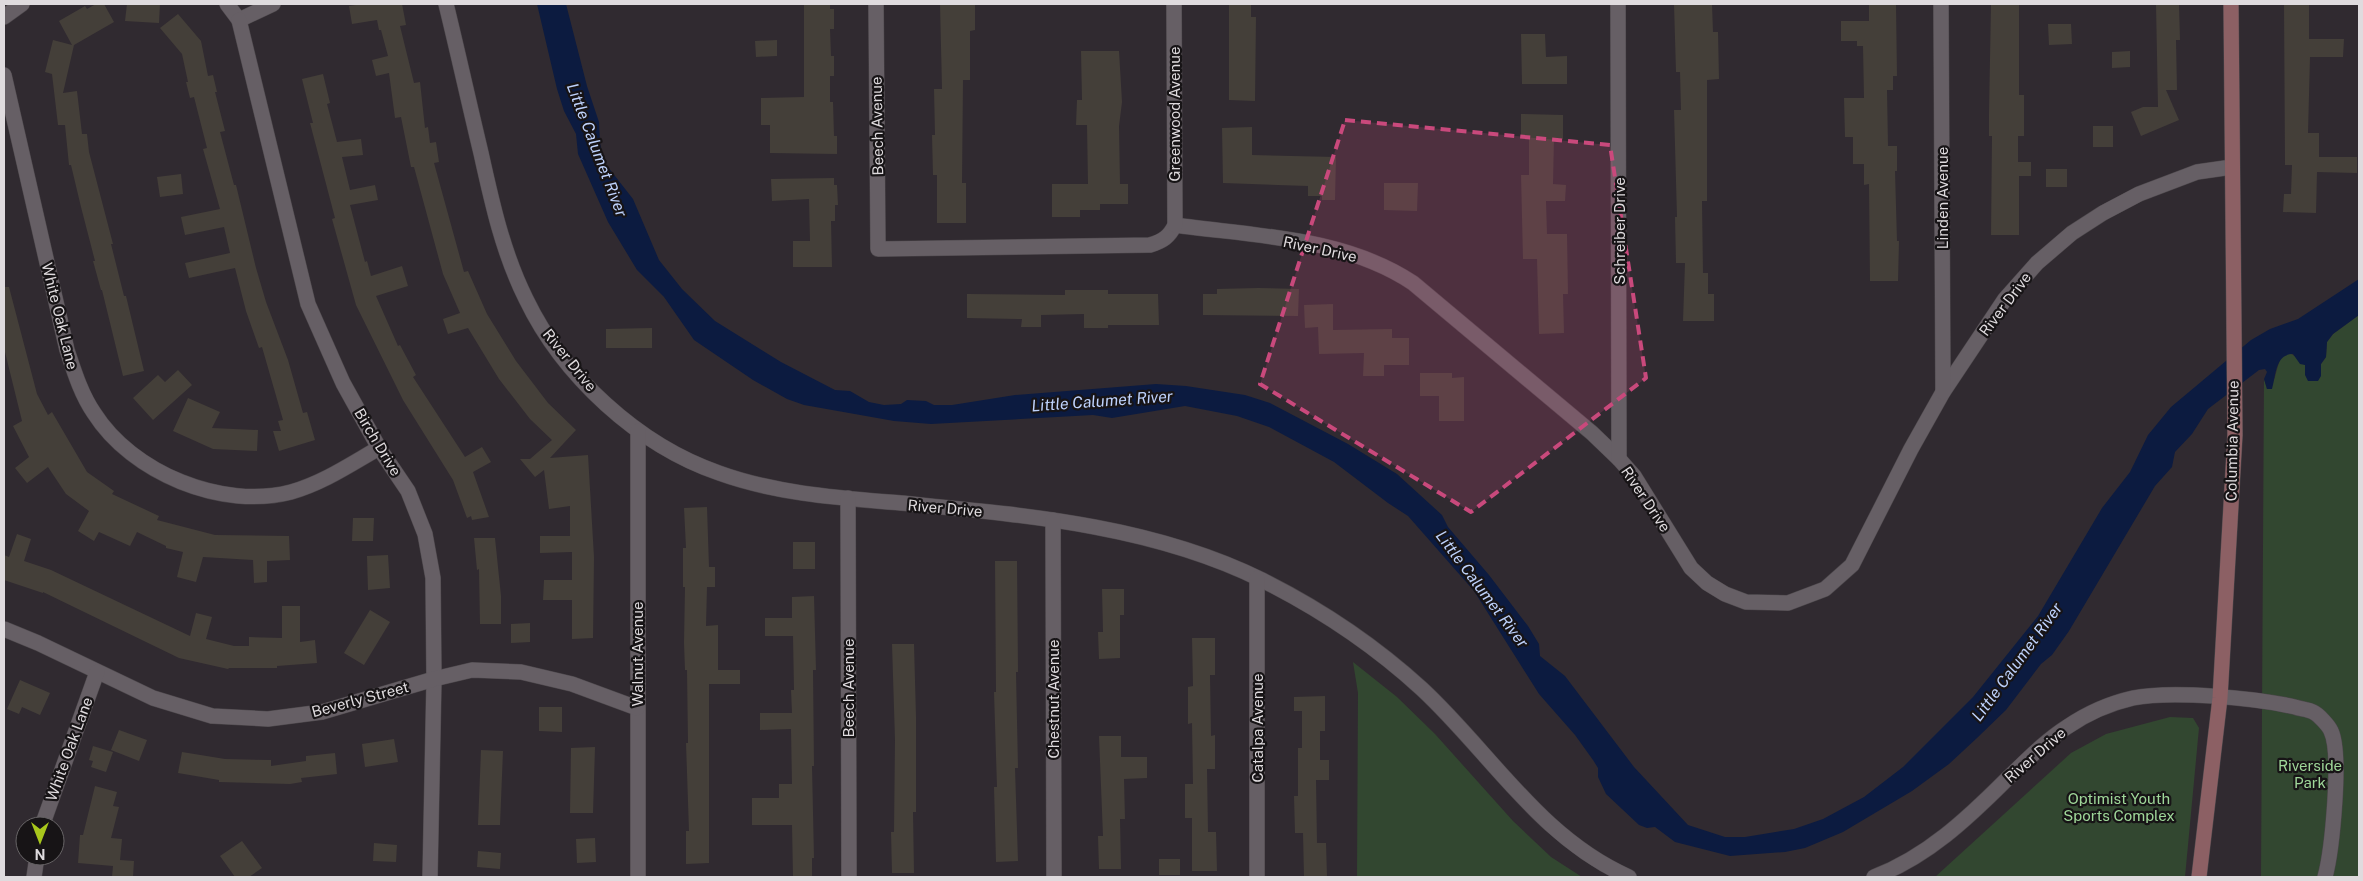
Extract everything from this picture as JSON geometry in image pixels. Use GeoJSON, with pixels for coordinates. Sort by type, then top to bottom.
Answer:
{"type":"FeatureCollection","features":[{"type":"Feature","properties":{"kind":"street"},"geometry":{"type":"LineString","coordinates":[[4,18],[22,4]]}},
{"type":"Feature","properties":{"kind":"street"},"geometry":{"type":"LineString","coordinates":[[227,4],[239,20],[273,4]]}},
{"type":"Feature","properties":{"kind":"street","name":"River Drive"},"geometry":{"type":"LineString","coordinates":[[446,4],[498,228],[527,302],[551,341],[574,369],[602,400],[638,431],[673,453],[717,473],[758,485],[848,498],[1053,520],[1107,530],[1204,556],[1257,578],[1340,624],[1398,668],[1445,712],[1538,814],[1590,855],[1629,877]]}},
{"type":"Feature","properties":{"kind":"street","name":"Beech Avenue"},"geometry":{"type":"LineString","coordinates":[[876,4],[878,249],[1150,244],[1161,242],[1170,234],[1175,225]]}},
{"type":"Feature","properties":{"kind":"street","name":"Greenwood Avenue"},"geometry":{"type":"LineString","coordinates":[[1174,4],[1175,225]]}},
{"type":"Feature","properties":{"kind":"street","name":"Schreiber Drive"},"geometry":{"type":"LineString","coordinates":[[1618,4],[1619,459]]}},
{"type":"Feature","properties":{"kind":"street","name":"Linden Avenue"},"geometry":{"type":"LineString","coordinates":[[1941,4],[1943,392]]}},
{"type":"Feature","properties":{"kind":"street","name":"Columbia Avenue"},"geometry":{"type":"LineString","coordinates":[[2200,877],[2220,698],[2234,435],[2231,4]]}},
{"type":"Feature","properties":{"kind":"street","name":"Birch Drive"},"geometry":{"type":"LineString","coordinates":[[239,20],[308,304],[343,383],[379,448],[408,491],[425,534],[433,578],[434,679],[430,877]]}},
{"type":"Feature","properties":{"kind":"street","name":"White Oak Lane"},"geometry":{"type":"LineString","coordinates":[[4,75],[67,350],[78,384],[94,413],[112,435],[163,474],[194,488],[257,497],[291,492],[327,478],[379,448]]}},
{"type":"Feature","properties":{"kind":"street","name":"River Drive"},"geometry":{"type":"LineString","coordinates":[[1175,225],[1330,248],[1372,261],[1394,271],[1413,283],[1619,459],[1634,476],[1691,568],[1707,583],[1725,594],[1746,602],[1788,604],[1825,589],[1852,565],[1910,449],[1943,392],[2006,299],[2037,263],[2072,234],[2103,212],[2139,194],[2197,172],[2232,167]]}},
{"type":"Feature","properties":{"kind":"street","name":"Walnut Avenue"},"geometry":{"type":"LineString","coordinates":[[638,431],[636,708],[638,877]]}},
{"type":"Feature","properties":{"kind":"street","name":"Beech Avenue"},"geometry":{"type":"LineString","coordinates":[[848,498],[849,877]]}},
{"type":"Feature","properties":{"kind":"street","name":"Chestnut Avenue"},"geometry":{"type":"LineString","coordinates":[[1053,520],[1054,877]]}},
{"type":"Feature","properties":{"kind":"street","name":"Catalpa Avenue"},"geometry":{"type":"LineString","coordinates":[[1256,877],[1257,578]]}},
{"type":"Feature","properties":{"kind":"street","name":"Beverly Street"},"geometry":{"type":"LineString","coordinates":[[4,629],[154,698],[212,716],[268,719],[322,712],[434,679],[472,670],[521,672],[572,684],[636,708]]}},
{"type":"Feature","properties":{"kind":"street","name":"White Oak Lane"},"geometry":{"type":"LineString","coordinates":[[46,816],[97,672]]}},
{"type":"Feature","properties":{"kind":"street","name":"River Drive"},"geometry":{"type":"LineString","coordinates":[[1874,877],[1919,855],[1942,839],[1968,817],[2034,753],[2066,727],[2097,711],[2133,698],[2170,695],[2280,704],[2314,712],[2331,730],[2336,757],[2330,858],[2325,877]]}},
{"type":"Feature","properties":{"kind":"highlighted area"},"geometry":{"type":"Polygon","coordinates":[[[1345,120],[1610,145],[1646,378],[1471,512],[1260,384],[1345,120]]]}},
{"type":"Feature","properties":{"kind":"green space","name":"Riverside Park"},"geometry":{"type":"Polygon","coordinates":[[[2359,315],[2359,877],[2261,877],[2264,379],[2267,389],[2273,381],[2279,362],[2288,353],[2295,356],[2305,365],[2305,375],[2321,376],[2321,364],[2326,357],[2327,342],[2333,334],[2359,315]]]}},
{"type":"Feature","properties":{"kind":"green space"},"geometry":{"type":"Polygon","coordinates":[[[1353,662],[1397,697],[1435,734],[1513,821],[1551,857],[1582,877],[1357,877],[1358,693],[1353,662]]]}},
{"type":"Feature","properties":{"kind":"green space","name":"Optimist Youth Sports Complex"},"geometry":{"type":"Polygon","coordinates":[[[2170,717],[2193,718],[2199,728],[2185,877],[1935,877],[2071,753],[2106,734],[2170,717]]]}},
{"type":"Feature","properties":{"kind":"water","name":"Little Calumet River"},"geometry":{"type":"Polygon","coordinates":[[[537,4],[566,4],[587,86],[599,122],[600,143],[604,162],[633,199],[659,260],[682,289],[715,321],[781,362],[835,390],[850,391],[869,402],[884,405],[901,404],[907,400],[926,401],[934,405],[952,405],[1015,395],[1156,384],[1186,386],[1245,395],[1270,403],[1348,444],[1397,474],[1442,515],[1448,527],[1489,575],[1528,626],[1539,644],[1540,656],[1565,676],[1634,767],[1688,825],[1725,837],[1745,837],[1794,829],[1823,819],[1864,797],[1903,767],[1973,697],[2038,616],[2102,508],[2130,472],[2148,435],[2171,407],[2251,340],[2270,329],[2298,319],[2359,279],[2359,315],[2333,334],[2327,342],[2326,357],[2321,364],[2321,376],[2318,381],[2308,381],[2305,375],[2305,365],[2300,364],[2293,354],[2287,355],[2277,367],[2272,389],[2267,389],[2264,379],[2267,372],[2265,369],[2259,370],[2208,409],[2192,434],[2175,452],[2172,467],[2155,486],[2069,631],[2052,655],[2041,664],[2006,710],[1949,764],[1912,791],[1843,832],[1805,848],[1785,852],[1730,856],[1675,842],[1655,827],[1647,828],[1639,825],[1606,794],[1598,777],[1598,768],[1593,760],[1575,735],[1539,694],[1474,591],[1408,516],[1334,462],[1269,427],[1237,416],[1185,406],[1112,418],[1093,415],[931,424],[894,421],[804,405],[787,399],[753,380],[694,340],[664,297],[637,270],[608,222],[578,154],[576,134],[564,111],[557,89],[537,4]]]}},
{"type":"Feature","properties":{"kind":"building"},"geometry":{"type":"Polygon","coordinates":[[[96,4],[104,4],[114,22],[74,45],[63,93],[77,91],[82,134],[87,134],[89,152],[113,244],[111,244],[144,371],[123,376],[93,261],[95,261],[71,165],[69,165],[65,125],[58,125],[52,74],[45,72],[53,40],[72,45],[59,21],[85,6],[87,9],[96,4]]]}},
{"type":"Feature","properties":{"kind":"building"},"geometry":{"type":"Polygon","coordinates":[[[127,4],[160,4],[159,23],[125,21],[127,4]]]}},
{"type":"Feature","properties":{"kind":"building"},"geometry":{"type":"Polygon","coordinates":[[[362,4],[402,4],[406,25],[400,26],[414,83],[420,82],[425,128],[428,127],[430,143],[436,142],[439,162],[434,163],[464,272],[468,271],[487,314],[516,361],[548,403],[576,430],[550,458],[588,455],[594,557],[593,638],[572,639],[572,600],[543,600],[544,580],[572,580],[572,552],[540,553],[540,536],[570,536],[570,506],[549,509],[544,470],[535,477],[520,459],[530,459],[552,440],[530,419],[499,379],[468,328],[448,334],[443,319],[460,313],[443,274],[414,167],[411,167],[401,117],[395,118],[389,73],[376,76],[372,60],[388,56],[381,30],[379,30],[377,20],[352,24],[349,6],[362,4]]]}},
{"type":"Feature","properties":{"kind":"building"},"geometry":{"type":"Polygon","coordinates":[[[804,4],[830,4],[830,9],[834,9],[834,29],[830,29],[831,56],[834,56],[834,76],[830,76],[830,102],[833,102],[834,136],[837,136],[837,154],[770,153],[770,125],[761,125],[761,98],[804,97],[804,4]]]}},
{"type":"Feature","properties":{"kind":"building"},"geometry":{"type":"Polygon","coordinates":[[[940,4],[975,4],[975,30],[970,31],[970,80],[963,80],[962,183],[966,183],[966,223],[937,223],[937,175],[933,175],[932,135],[935,135],[934,89],[942,89],[940,4]]]}},
{"type":"Feature","properties":{"kind":"building"},"geometry":{"type":"Polygon","coordinates":[[[1229,4],[1251,4],[1251,17],[1256,17],[1255,101],[1229,100],[1229,4]]]}},
{"type":"Feature","properties":{"kind":"building"},"geometry":{"type":"Polygon","coordinates":[[[1674,4],[1712,4],[1713,32],[1718,32],[1719,79],[1707,80],[1707,201],[1702,201],[1703,273],[1708,273],[1708,294],[1714,294],[1714,321],[1683,321],[1685,263],[1676,263],[1675,217],[1677,217],[1674,110],[1681,110],[1680,72],[1676,72],[1674,4]]]}},
{"type":"Feature","properties":{"kind":"building"},"geometry":{"type":"Polygon","coordinates":[[[1991,4],[2019,4],[2019,95],[2024,95],[2024,136],[2018,136],[2018,162],[2031,162],[2031,176],[2019,176],[2019,235],[1991,235],[1992,136],[1989,136],[1989,114],[1991,4]]]}},
{"type":"Feature","properties":{"kind":"building"},"geometry":{"type":"Polygon","coordinates":[[[2156,4],[2179,4],[2180,40],[2176,40],[2177,90],[2166,90],[2179,120],[2141,136],[2131,112],[2143,107],[2158,107],[2156,4]]]}},
{"type":"Feature","properties":{"kind":"building"},"geometry":{"type":"Polygon","coordinates":[[[2284,4],[2309,4],[2309,39],[2344,39],[2343,57],[2310,57],[2308,133],[2319,133],[2319,157],[2357,157],[2357,173],[2317,172],[2316,213],[2283,212],[2284,194],[2291,194],[2292,165],[2285,165],[2284,4]]]}},
{"type":"Feature","properties":{"kind":"building"},"geometry":{"type":"Polygon","coordinates":[[[1869,5],[1896,5],[1897,76],[1893,76],[1893,90],[1887,90],[1888,146],[1897,146],[1897,171],[1895,171],[1897,241],[1899,241],[1898,281],[1870,281],[1869,184],[1864,185],[1864,164],[1853,164],[1853,137],[1845,137],[1844,98],[1864,98],[1863,46],[1857,46],[1857,41],[1841,41],[1841,21],[1869,21],[1869,5]]]}},
{"type":"Feature","properties":{"kind":"building"},"geometry":{"type":"Polygon","coordinates":[[[178,14],[201,41],[208,76],[213,75],[217,92],[215,92],[225,131],[220,132],[234,185],[236,185],[256,268],[266,302],[288,360],[303,413],[307,412],[315,440],[279,451],[273,431],[281,431],[278,421],[283,420],[262,347],[259,348],[246,311],[235,268],[189,278],[185,263],[230,253],[224,227],[185,235],[181,217],[220,209],[203,149],[207,148],[194,97],[190,98],[186,82],[188,82],[182,54],[160,28],[178,14]]]}},
{"type":"Feature","properties":{"kind":"building"},"geometry":{"type":"Polygon","coordinates":[[[2048,24],[2071,24],[2072,44],[2049,45],[2048,24]]]}},
{"type":"Feature","properties":{"kind":"building"},"geometry":{"type":"Polygon","coordinates":[[[1521,34],[1545,34],[1546,57],[1567,56],[1567,84],[1522,84],[1521,34]]]}},
{"type":"Feature","properties":{"kind":"building"},"geometry":{"type":"Polygon","coordinates":[[[777,40],[777,56],[756,57],[755,41],[777,40]]]}},
{"type":"Feature","properties":{"kind":"building"},"geometry":{"type":"Polygon","coordinates":[[[1081,51],[1119,51],[1122,102],[1119,126],[1120,184],[1128,184],[1128,204],[1100,204],[1100,210],[1080,210],[1080,217],[1052,217],[1052,184],[1088,184],[1087,125],[1076,125],[1077,100],[1082,100],[1081,51]]]}},
{"type":"Feature","properties":{"kind":"building"},"geometry":{"type":"Polygon","coordinates":[[[2130,51],[2130,67],[2112,68],[2112,52],[2130,51]]]}},
{"type":"Feature","properties":{"kind":"building"},"geometry":{"type":"Polygon","coordinates":[[[323,74],[330,103],[327,104],[337,142],[361,139],[363,155],[342,157],[350,190],[375,185],[378,200],[350,205],[365,262],[367,261],[371,276],[402,266],[408,286],[376,296],[398,346],[400,345],[416,375],[413,377],[465,457],[482,447],[491,462],[473,472],[489,517],[472,520],[471,516],[467,518],[453,480],[403,400],[356,305],[332,219],[335,218],[310,123],[313,123],[302,79],[323,74]]]}},
{"type":"Feature","properties":{"kind":"building"},"geometry":{"type":"Polygon","coordinates":[[[1521,114],[1563,115],[1563,139],[1554,138],[1553,184],[1566,185],[1565,201],[1546,201],[1547,234],[1567,234],[1568,294],[1563,294],[1564,333],[1539,334],[1537,259],[1523,259],[1521,175],[1529,175],[1529,138],[1521,138],[1521,114]]]}},
{"type":"Feature","properties":{"kind":"building"},"geometry":{"type":"Polygon","coordinates":[[[2093,126],[2113,126],[2113,147],[2093,147],[2093,126]]]}},
{"type":"Feature","properties":{"kind":"building"},"geometry":{"type":"Polygon","coordinates":[[[1252,127],[1252,155],[1336,157],[1335,200],[1322,200],[1322,196],[1308,196],[1308,186],[1223,183],[1222,128],[1252,127]]]}},
{"type":"Feature","properties":{"kind":"building"},"geometry":{"type":"Polygon","coordinates":[[[2046,169],[2067,169],[2067,187],[2046,187],[2046,169]]]}},
{"type":"Feature","properties":{"kind":"building"},"geometry":{"type":"Polygon","coordinates":[[[181,174],[183,194],[160,197],[157,177],[181,174]]]}},
{"type":"Feature","properties":{"kind":"building"},"geometry":{"type":"Polygon","coordinates":[[[834,178],[834,185],[837,185],[838,205],[835,205],[835,221],[831,221],[832,267],[793,267],[793,241],[810,241],[809,199],[772,201],[771,179],[834,178]]]}},
{"type":"Feature","properties":{"kind":"building"},"geometry":{"type":"Polygon","coordinates":[[[1384,183],[1418,183],[1417,211],[1384,210],[1384,183]]]}},
{"type":"Feature","properties":{"kind":"building"},"geometry":{"type":"Polygon","coordinates":[[[4,287],[9,287],[37,394],[48,415],[52,412],[87,472],[114,491],[112,494],[159,516],[157,520],[215,535],[289,536],[290,560],[267,561],[267,582],[254,583],[253,560],[203,557],[196,582],[177,577],[183,552],[166,548],[166,546],[137,532],[130,546],[99,532],[94,541],[78,531],[89,511],[66,494],[48,467],[27,483],[15,468],[29,457],[13,426],[22,421],[4,348],[4,287]]]}},
{"type":"Feature","properties":{"kind":"building"},"geometry":{"type":"Polygon","coordinates":[[[1217,289],[1299,289],[1298,316],[1203,315],[1203,294],[1217,294],[1217,289]]]}},
{"type":"Feature","properties":{"kind":"building"},"geometry":{"type":"Polygon","coordinates":[[[1065,290],[1108,290],[1108,294],[1158,294],[1159,325],[1108,325],[1108,328],[1084,328],[1084,314],[1041,315],[1041,327],[1021,327],[1022,319],[967,318],[967,294],[1065,295],[1065,290]]]}},
{"type":"Feature","properties":{"kind":"building"},"geometry":{"type":"Polygon","coordinates":[[[1333,304],[1333,330],[1392,329],[1392,338],[1409,338],[1409,365],[1384,365],[1384,376],[1363,376],[1364,353],[1319,354],[1318,327],[1305,328],[1304,305],[1333,304]]]}},
{"type":"Feature","properties":{"kind":"building"},"geometry":{"type":"Polygon","coordinates":[[[652,328],[652,348],[606,348],[606,329],[652,328]]]}},
{"type":"Feature","properties":{"kind":"building"},"geometry":{"type":"Polygon","coordinates":[[[178,370],[192,385],[153,420],[133,398],[158,375],[165,382],[178,370]]]}},
{"type":"Feature","properties":{"kind":"building"},"geometry":{"type":"Polygon","coordinates":[[[1420,373],[1452,373],[1452,378],[1464,377],[1464,421],[1439,421],[1439,396],[1420,396],[1420,373]]]}},
{"type":"Feature","properties":{"kind":"building"},"geometry":{"type":"Polygon","coordinates":[[[188,398],[220,412],[212,428],[258,430],[257,451],[213,449],[173,431],[188,398]]]}},
{"type":"Feature","properties":{"kind":"building"},"geometry":{"type":"Polygon","coordinates":[[[707,507],[709,567],[715,567],[715,587],[707,587],[706,626],[718,625],[718,670],[740,670],[740,684],[709,684],[709,863],[686,864],[686,831],[689,831],[686,743],[688,743],[687,670],[685,670],[684,643],[685,587],[683,587],[683,548],[686,548],[684,508],[707,507]]]}},
{"type":"Feature","properties":{"kind":"building"},"geometry":{"type":"Polygon","coordinates":[[[353,518],[374,518],[373,541],[352,541],[353,518]]]}},
{"type":"Feature","properties":{"kind":"building"},"geometry":{"type":"Polygon","coordinates":[[[17,534],[31,539],[24,561],[51,570],[190,636],[196,613],[212,617],[206,639],[234,646],[249,646],[249,637],[282,638],[282,606],[300,606],[300,642],[315,640],[317,663],[277,666],[277,668],[228,669],[179,658],[43,592],[4,580],[4,555],[9,557],[17,534]]]}},
{"type":"Feature","properties":{"kind":"building"},"geometry":{"type":"Polygon","coordinates":[[[474,538],[495,538],[501,596],[501,624],[480,624],[479,569],[477,570],[474,538]]]}},
{"type":"Feature","properties":{"kind":"building"},"geometry":{"type":"Polygon","coordinates":[[[793,542],[815,542],[815,569],[793,569],[793,542]]]}},
{"type":"Feature","properties":{"kind":"building"},"geometry":{"type":"Polygon","coordinates":[[[388,555],[390,588],[368,590],[367,556],[388,555]]]}},
{"type":"Feature","properties":{"kind":"building"},"geometry":{"type":"Polygon","coordinates":[[[995,561],[1017,561],[1018,672],[1016,672],[1018,768],[1015,768],[1018,861],[996,862],[994,787],[997,787],[994,692],[996,692],[995,561]]]}},
{"type":"Feature","properties":{"kind":"building"},"geometry":{"type":"Polygon","coordinates":[[[1102,589],[1124,589],[1124,615],[1120,615],[1120,658],[1099,659],[1098,632],[1103,632],[1102,589]]]}},
{"type":"Feature","properties":{"kind":"building"},"geometry":{"type":"Polygon","coordinates":[[[814,596],[816,670],[813,670],[814,766],[812,766],[814,858],[812,858],[812,877],[793,877],[792,825],[752,825],[752,798],[779,798],[779,784],[792,784],[791,729],[760,730],[760,713],[792,713],[791,690],[794,690],[793,636],[765,636],[765,618],[792,618],[792,597],[814,596]]]}},
{"type":"Feature","properties":{"kind":"building"},"geometry":{"type":"Polygon","coordinates":[[[370,610],[390,622],[364,665],[344,653],[370,610]]]}},
{"type":"Feature","properties":{"kind":"building"},"geometry":{"type":"Polygon","coordinates":[[[530,623],[530,642],[511,643],[511,624],[530,623]]]}},
{"type":"Feature","properties":{"kind":"building"},"geometry":{"type":"Polygon","coordinates":[[[1192,638],[1215,638],[1215,675],[1210,675],[1211,736],[1215,735],[1215,769],[1207,769],[1208,832],[1216,832],[1217,871],[1192,871],[1192,818],[1185,818],[1185,784],[1193,784],[1192,723],[1188,724],[1188,687],[1193,686],[1192,638]]]}},
{"type":"Feature","properties":{"kind":"building"},"geometry":{"type":"Polygon","coordinates":[[[892,644],[914,644],[916,812],[913,812],[914,873],[892,873],[891,832],[894,832],[895,740],[892,644]]]}},
{"type":"Feature","properties":{"kind":"building"},"geometry":{"type":"Polygon","coordinates":[[[20,680],[50,693],[40,715],[22,707],[19,714],[7,709],[20,680]]]}},
{"type":"Feature","properties":{"kind":"building"},"geometry":{"type":"Polygon","coordinates":[[[1325,696],[1325,731],[1320,731],[1320,760],[1329,760],[1329,780],[1316,780],[1317,843],[1326,843],[1327,877],[1304,877],[1303,833],[1295,833],[1294,796],[1298,796],[1298,748],[1302,748],[1302,711],[1294,711],[1294,697],[1325,696]]]}},
{"type":"Feature","properties":{"kind":"building"},"geometry":{"type":"Polygon","coordinates":[[[539,707],[562,707],[562,732],[539,731],[539,707]]]}},
{"type":"Feature","properties":{"kind":"building"},"geometry":{"type":"Polygon","coordinates":[[[119,730],[147,740],[139,761],[111,750],[119,730]]]}},
{"type":"Feature","properties":{"kind":"building"},"geometry":{"type":"Polygon","coordinates":[[[1099,736],[1121,736],[1121,757],[1147,757],[1147,778],[1124,779],[1125,819],[1120,819],[1121,869],[1099,869],[1098,836],[1103,836],[1099,736]]]}},
{"type":"Feature","properties":{"kind":"building"},"geometry":{"type":"Polygon","coordinates":[[[394,739],[398,762],[365,767],[362,744],[394,739]]]}},
{"type":"Feature","properties":{"kind":"building"},"geometry":{"type":"Polygon","coordinates":[[[93,746],[113,752],[106,772],[91,767],[93,761],[89,760],[93,746]]]}},
{"type":"Feature","properties":{"kind":"building"},"geometry":{"type":"Polygon","coordinates":[[[595,747],[593,813],[570,813],[571,748],[595,747]]]}},
{"type":"Feature","properties":{"kind":"building"},"geometry":{"type":"Polygon","coordinates":[[[481,750],[503,751],[500,825],[478,825],[481,750]]]}},
{"type":"Feature","properties":{"kind":"building"},"geometry":{"type":"Polygon","coordinates":[[[182,752],[225,759],[271,760],[271,766],[306,761],[306,756],[335,753],[337,774],[301,778],[302,782],[290,784],[219,782],[219,780],[178,773],[182,752]]]}},
{"type":"Feature","properties":{"kind":"building"},"geometry":{"type":"Polygon","coordinates":[[[95,786],[117,792],[113,806],[119,807],[111,838],[122,839],[120,860],[134,861],[133,877],[112,877],[113,866],[78,863],[80,835],[83,835],[95,786]]]}},
{"type":"Feature","properties":{"kind":"building"},"geometry":{"type":"Polygon","coordinates":[[[595,838],[596,862],[577,863],[576,839],[595,838]]]}},
{"type":"Feature","properties":{"kind":"building"},"geometry":{"type":"Polygon","coordinates":[[[242,841],[262,868],[249,877],[235,877],[220,856],[242,841]]]}},
{"type":"Feature","properties":{"kind":"building"},"geometry":{"type":"Polygon","coordinates":[[[374,843],[397,845],[396,862],[373,861],[374,843]]]}},
{"type":"Feature","properties":{"kind":"building"},"geometry":{"type":"Polygon","coordinates":[[[478,851],[501,853],[500,869],[477,867],[478,851]]]}},
{"type":"Feature","properties":{"kind":"building"},"geometry":{"type":"Polygon","coordinates":[[[1159,859],[1180,859],[1180,875],[1159,875],[1159,859]]]}}]}
